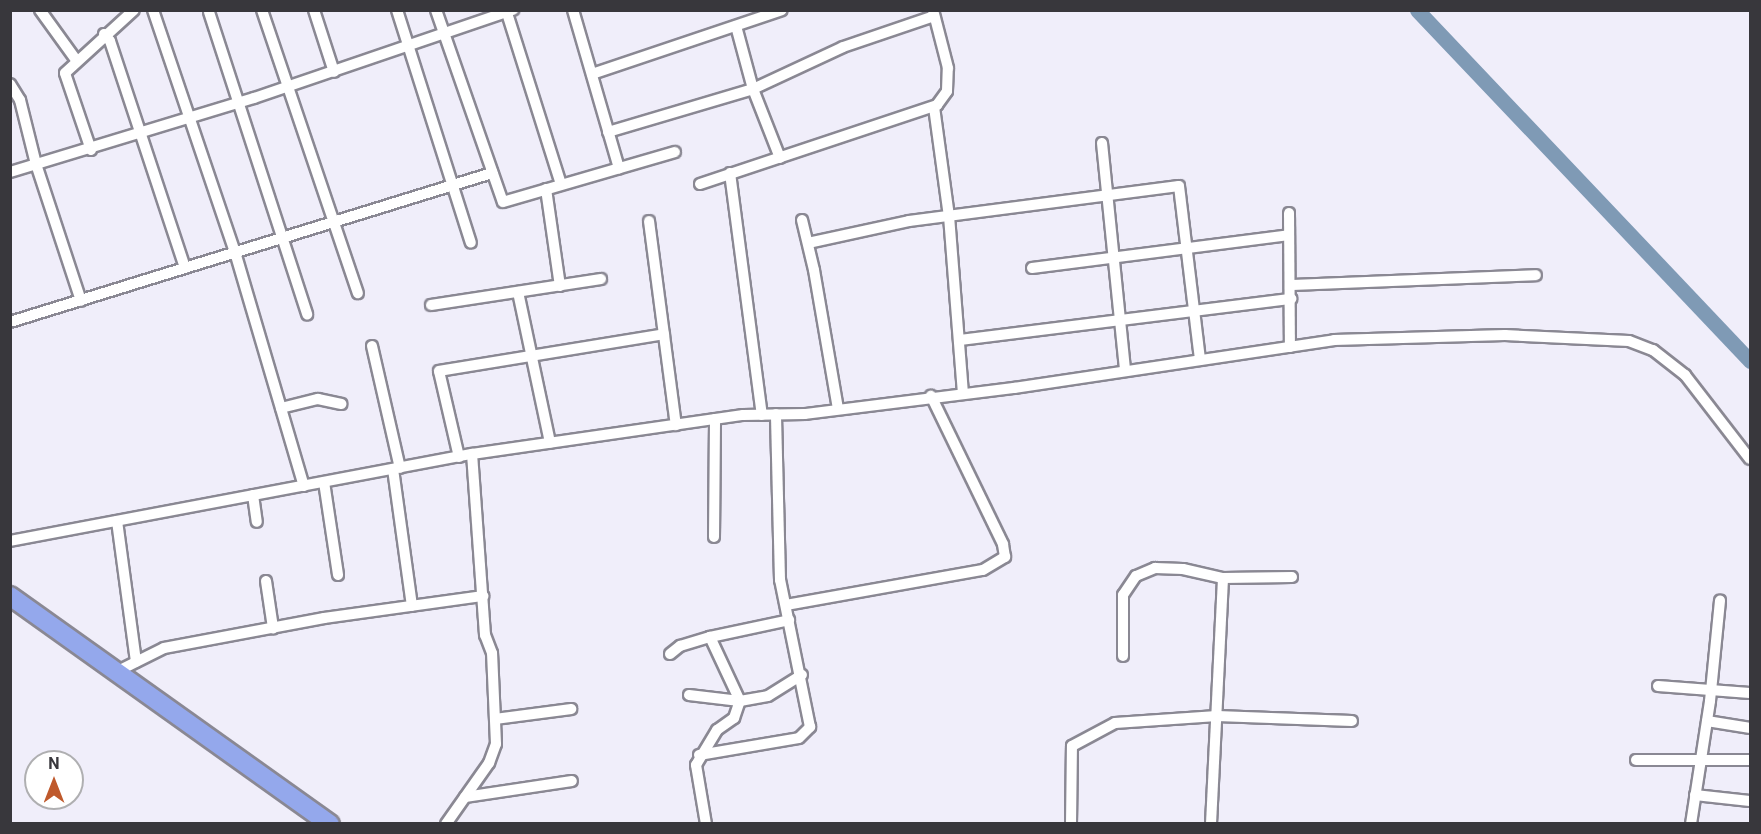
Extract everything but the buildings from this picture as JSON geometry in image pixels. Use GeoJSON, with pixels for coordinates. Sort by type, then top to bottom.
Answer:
{"type":"FeatureCollection","features":[{"type":"Feature","properties":{"kind":"highway"},"geometry":{"type":"LineString","coordinates":[[10,596],[330,824]]}},
{"type":"Feature","properties":{"kind":"street"},"geometry":{"type":"LineString","coordinates":[[40,10],[76,60]]}},
{"type":"Feature","properties":{"kind":"street"},"geometry":{"type":"LineString","coordinates":[[91,150],[65,73],[104,34],[118,15],[134,10]]}},
{"type":"Feature","properties":{"kind":"street"},"geometry":{"type":"LineString","coordinates":[[153,10],[235,252],[304,486]]}},
{"type":"Feature","properties":{"kind":"street"},"geometry":{"type":"LineString","coordinates":[[262,10],[358,293]]}},
{"type":"Feature","properties":{"kind":"street"},"geometry":{"type":"LineString","coordinates":[[314,10],[334,72]]}},
{"type":"Feature","properties":{"kind":"street"},"geometry":{"type":"LineString","coordinates":[[397,10],[471,243]]}},
{"type":"Feature","properties":{"kind":"street"},"geometry":{"type":"LineString","coordinates":[[436,10],[503,202],[675,152]]}},
{"type":"Feature","properties":{"kind":"street"},"geometry":{"type":"LineString","coordinates":[[573,10],[619,168]]}},
{"type":"Feature","properties":{"kind":"street"},"geometry":{"type":"LineString","coordinates":[[592,74],[782,10]]}},
{"type":"Feature","properties":{"kind":"street"},"geometry":{"type":"LineString","coordinates":[[209,12],[306,314]]}},
{"type":"Feature","properties":{"kind":"street"},"geometry":{"type":"LineString","coordinates":[[10,172],[91,150],[238,103],[510,12],[561,184]]}},
{"type":"Feature","properties":{"kind":"street"},"geometry":{"type":"LineString","coordinates":[[608,132],[753,89],[843,47],[934,13],[948,68],[946,91],[934,107],[700,184]]}},
{"type":"Feature","properties":{"kind":"street"},"geometry":{"type":"LineString","coordinates":[[736,26],[753,89],[780,158]]}},
{"type":"Feature","properties":{"kind":"street"},"geometry":{"type":"LineString","coordinates":[[104,34],[110,41],[185,268]]}},
{"type":"Feature","properties":{"kind":"street"},"geometry":{"type":"LineString","coordinates":[[10,84],[20,100],[36,164],[81,301]]}},
{"type":"Feature","properties":{"kind":"street"},"geometry":{"type":"LineString","coordinates":[[934,107],[950,216],[963,393]]}},
{"type":"Feature","properties":{"kind":"street"},"geometry":{"type":"LineString","coordinates":[[1102,143],[1125,371]]}},
{"type":"Feature","properties":{"kind":"street"},"geometry":{"type":"LineString","coordinates":[[10,322],[282,236],[492,173]]}},
{"type":"Feature","properties":{"kind":"street"},"geometry":{"type":"LineString","coordinates":[[730,173],[762,415]]}},
{"type":"Feature","properties":{"kind":"street"},"geometry":{"type":"LineString","coordinates":[[808,243],[950,216],[1179,186],[1200,360]]}},
{"type":"Feature","properties":{"kind":"street"},"geometry":{"type":"LineString","coordinates":[[546,189],[560,286]]}},
{"type":"Feature","properties":{"kind":"street"},"geometry":{"type":"LineString","coordinates":[[1288,213],[1292,285],[1290,346]]}},
{"type":"Feature","properties":{"kind":"street"},"geometry":{"type":"LineString","coordinates":[[802,220],[838,409]]}},
{"type":"Feature","properties":{"kind":"street"},"geometry":{"type":"LineString","coordinates":[[649,221],[676,425]]}},
{"type":"Feature","properties":{"kind":"street"},"geometry":{"type":"LineString","coordinates":[[1032,268],[1289,235]]}},
{"type":"Feature","properties":{"kind":"street"},"geometry":{"type":"LineString","coordinates":[[1292,285],[1536,275]]}},
{"type":"Feature","properties":{"kind":"street"},"geometry":{"type":"LineString","coordinates":[[430,305],[602,279]]}},
{"type":"Feature","properties":{"kind":"street"},"geometry":{"type":"LineString","coordinates":[[518,292],[550,443]]}},
{"type":"Feature","properties":{"kind":"street"},"geometry":{"type":"LineString","coordinates":[[960,340],[1291,300]]}},
{"type":"Feature","properties":{"kind":"street"},"geometry":{"type":"LineString","coordinates":[[459,457],[439,371],[664,334]]}},
{"type":"Feature","properties":{"kind":"street"},"geometry":{"type":"LineString","coordinates":[[10,541],[472,454],[715,419],[838,409],[963,393],[1334,340],[1438,336],[1580,337],[1629,341],[1653,350],[1685,375],[1750,459]]}},
{"type":"Feature","properties":{"kind":"street"},"geometry":{"type":"LineString","coordinates":[[372,346],[397,468],[412,606]]}},
{"type":"Feature","properties":{"kind":"street"},"geometry":{"type":"LineString","coordinates":[[786,605],[983,570],[1005,557],[1003,544],[932,396]]}},
{"type":"Feature","properties":{"kind":"street"},"geometry":{"type":"LineString","coordinates":[[281,408],[318,399],[341,404]]}},
{"type":"Feature","properties":{"kind":"street"},"geometry":{"type":"LineString","coordinates":[[699,755],[799,738],[807,733],[810,717],[786,605],[777,548],[777,414]]}},
{"type":"Feature","properties":{"kind":"street"},"geometry":{"type":"LineString","coordinates":[[714,537],[715,419]]}},
{"type":"Feature","properties":{"kind":"street"},"geometry":{"type":"LineString","coordinates":[[446,824],[489,763],[496,744],[492,653],[485,635],[472,454]]}},
{"type":"Feature","properties":{"kind":"street"},"geometry":{"type":"LineString","coordinates":[[324,482],[338,575]]}},
{"type":"Feature","properties":{"kind":"street"},"geometry":{"type":"LineString","coordinates":[[253,495],[257,522]]}},
{"type":"Feature","properties":{"kind":"street"},"geometry":{"type":"LineString","coordinates":[[117,521],[136,662]]}},
{"type":"Feature","properties":{"kind":"street"},"geometry":{"type":"LineString","coordinates":[[1123,656],[1123,595],[1136,576],[1155,568],[1183,569],[1223,578],[1292,577]]}},
{"type":"Feature","properties":{"kind":"street"},"geometry":{"type":"LineString","coordinates":[[1211,824],[1223,578]]}},
{"type":"Feature","properties":{"kind":"street"},"geometry":{"type":"LineString","coordinates":[[266,581],[273,628]]}},
{"type":"Feature","properties":{"kind":"street"},"geometry":{"type":"LineString","coordinates":[[118,671],[164,648],[273,628],[483,596]]}},
{"type":"Feature","properties":{"kind":"street"},"geometry":{"type":"LineString","coordinates":[[1691,824],[1707,721],[1720,600]]}},
{"type":"Feature","properties":{"kind":"street"},"geometry":{"type":"LineString","coordinates":[[670,654],[680,646],[710,637],[789,620]]}},
{"type":"Feature","properties":{"kind":"street"},"geometry":{"type":"LineString","coordinates":[[706,824],[696,765],[699,755],[717,730],[734,718],[740,701],[710,637]]}},
{"type":"Feature","properties":{"kind":"street"},"geometry":{"type":"LineString","coordinates":[[688,695],[740,701],[768,696],[802,675]]}},
{"type":"Feature","properties":{"kind":"street"},"geometry":{"type":"LineString","coordinates":[[1658,686],[1750,693]]}},
{"type":"Feature","properties":{"kind":"street"},"geometry":{"type":"LineString","coordinates":[[495,719],[571,709]]}},
{"type":"Feature","properties":{"kind":"street"},"geometry":{"type":"LineString","coordinates":[[1071,824],[1072,746],[1080,739],[1127,720],[1217,717],[1352,721]]}},
{"type":"Feature","properties":{"kind":"street"},"geometry":{"type":"LineString","coordinates":[[1707,721],[1750,728]]}},
{"type":"Feature","properties":{"kind":"street"},"geometry":{"type":"LineString","coordinates":[[1636,760],[1701,757],[1750,760]]}},
{"type":"Feature","properties":{"kind":"street"},"geometry":{"type":"LineString","coordinates":[[465,796],[572,781]]}},
{"type":"Feature","properties":{"kind":"street"},"geometry":{"type":"LineString","coordinates":[[1695,795],[1750,801]]}},
{"type":"Feature","properties":{"kind":"waterway"},"geometry":{"type":"LineString","coordinates":[[1417,10],[1750,361]]}}]}
